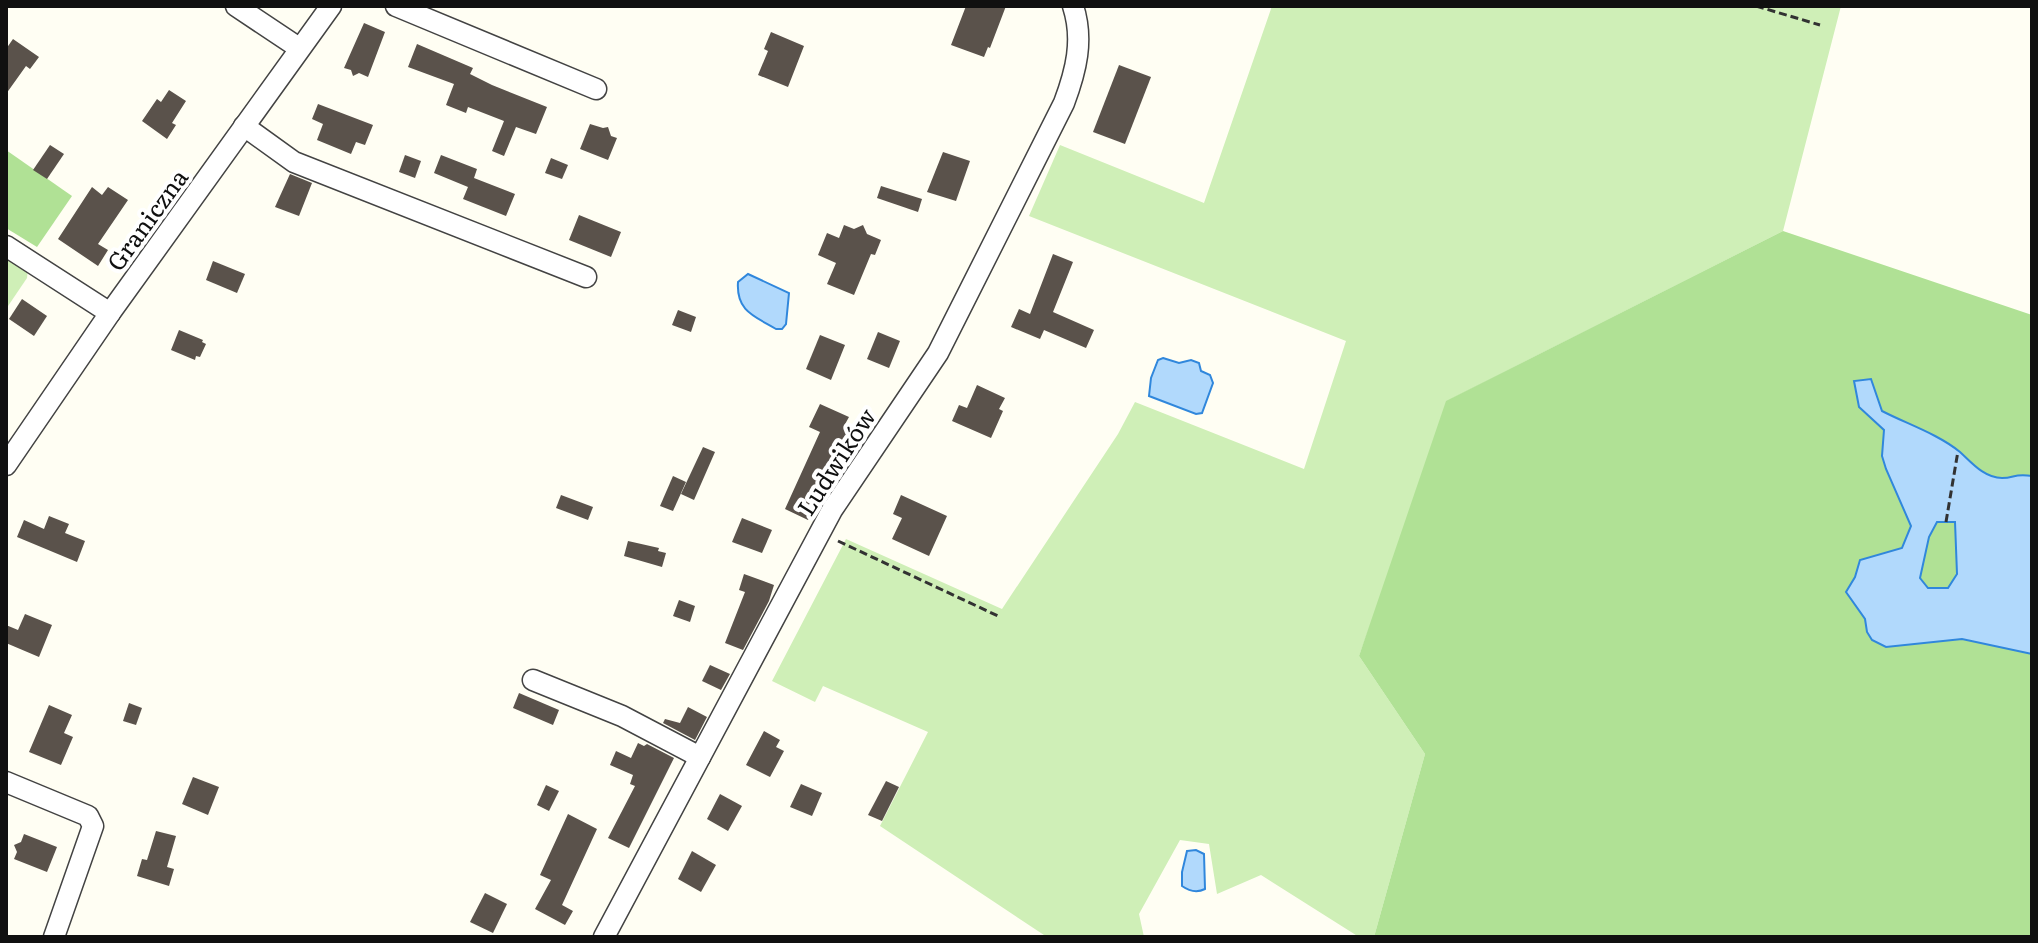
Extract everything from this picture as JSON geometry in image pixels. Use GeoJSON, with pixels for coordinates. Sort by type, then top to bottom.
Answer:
{"type":"FeatureCollection","features":[{"type":"Feature","properties":{"kind":"street"},"geometry":{"type":"LineString","coordinates":[[236,6],[299,48]]}},
{"type":"Feature","properties":{"kind":"street","name":"Graniczna"},"geometry":{"type":"LineString","coordinates":[[6,465],[110,313],[331,6]]}},
{"type":"Feature","properties":{"kind":"street"},"geometry":{"type":"LineString","coordinates":[[396,6],[596,89]]}},
{"type":"Feature","properties":{"kind":"street","name":"Ludwików"},"geometry":{"type":"LineString","coordinates":[[604,937],[832,510],[938,353],[1064,103],[1079,54],[1073,6]]}},
{"type":"Feature","properties":{"kind":"street"},"geometry":{"type":"LineString","coordinates":[[244,126],[294,162],[586,277]]}},
{"type":"Feature","properties":{"kind":"street"},"geometry":{"type":"LineString","coordinates":[[6,246],[110,313]]}},
{"type":"Feature","properties":{"kind":"street"},"geometry":{"type":"LineString","coordinates":[[533,680],[622,716],[700,757]]}},
{"type":"Feature","properties":{"kind":"street"},"geometry":{"type":"LineString","coordinates":[[6,782],[88,816],[93,826],[54,937]]}},
{"type":"Feature","properties":{"kind":"path"},"geometry":{"type":"LineString","coordinates":[[1756,6],[1820,25]]}},
{"type":"Feature","properties":{"kind":"path"},"geometry":{"type":"LineString","coordinates":[[1946,522],[1958,451]]}},
{"type":"Feature","properties":{"kind":"path"},"geometry":{"type":"LineString","coordinates":[[820,532],[998,616]]}},
{"type":"Feature","properties":{"kind":"green space"},"geometry":{"type":"Polygon","coordinates":[[[1272,6],[1841,6],[1783,231],[1453,398],[1359,656],[1425,754],[1374,937],[1359,937],[1261,875],[1217,894],[1209,844],[1180,840],[1139,914],[1144,937],[1047,937],[880,826],[928,732],[823,686],[815,702],[772,681],[846,539],[1002,609],[1118,434],[1135,402],[1304,469],[1346,341],[1029,216],[1060,145],[1204,203],[1272,6]]]}},
{"type":"Feature","properties":{"kind":"green space"},"geometry":{"type":"Polygon","coordinates":[[[6,150],[72,196],[37,247],[6,228],[6,150]]]}},
{"type":"Feature","properties":{"kind":"green space"},"geometry":{"type":"Polygon","coordinates":[[[1783,231],[2032,315],[2032,937],[1374,937],[1425,754],[1359,656],[1446,401],[1783,231]]]}},
{"type":"Feature","properties":{"kind":"green space"},"geometry":{"type":"Polygon","coordinates":[[[6,254],[28,268],[27,278],[6,309],[6,254]]]}},
{"type":"Feature","properties":{"kind":"water"},"geometry":{"type":"Polygon","coordinates":[[[748,274],[789,293],[786,324],[782,329],[760,320],[743,306],[738,282],[748,274]]]}},
{"type":"Feature","properties":{"kind":"water"},"geometry":{"type":"Polygon","coordinates":[[[1163,358],[1179,363],[1191,360],[1199,363],[1201,371],[1210,375],[1213,383],[1202,413],[1196,414],[1149,396],[1151,378],[1158,360],[1163,358]]]}},
{"type":"Feature","properties":{"kind":"water"},"geometry":{"type":"Polygon","coordinates":[[[1871,379],[1882,411],[1942,440],[1984,472],[2002,478],[2032,476],[2032,654],[1962,639],[1886,647],[1872,640],[1865,619],[1846,592],[1860,560],[1902,548],[1911,526],[1882,456],[1884,430],[1859,407],[1854,381],[1871,379]],[[1937,522],[1929,537],[1920,578],[1928,588],[1948,588],[1957,574],[1955,522],[1937,522]]]}},
{"type":"Feature","properties":{"kind":"water"},"geometry":{"type":"Polygon","coordinates":[[[1196,850],[1204,854],[1205,889],[1193,891],[1182,886],[1187,851],[1196,850]]]}},
{"type":"Feature","properties":{"kind":"building"},"geometry":{"type":"Polygon","coordinates":[[[966,6],[1006,6],[984,57],[951,45],[966,6]]]}},
{"type":"Feature","properties":{"kind":"building"},"geometry":{"type":"Polygon","coordinates":[[[364,23],[385,32],[368,77],[359,73],[353,76],[351,70],[344,68],[364,23]]]}},
{"type":"Feature","properties":{"kind":"building"},"geometry":{"type":"Polygon","coordinates":[[[771,32],[804,46],[788,87],[758,75],[768,51],[764,49],[771,32]]]}},
{"type":"Feature","properties":{"kind":"building"},"geometry":{"type":"Polygon","coordinates":[[[13,39],[39,57],[30,69],[26,66],[6,94],[6,49],[13,39]]]}},
{"type":"Feature","properties":{"kind":"building"},"geometry":{"type":"Polygon","coordinates":[[[417,44],[473,68],[470,74],[492,85],[547,107],[536,134],[516,127],[504,156],[492,151],[504,121],[468,107],[466,113],[446,105],[454,84],[408,67],[417,44]]]}},
{"type":"Feature","properties":{"kind":"building"},"geometry":{"type":"Polygon","coordinates":[[[1119,65],[1151,77],[1125,144],[1093,132],[1119,65]]]}},
{"type":"Feature","properties":{"kind":"building"},"geometry":{"type":"Polygon","coordinates":[[[169,90],[186,101],[172,123],[176,125],[167,139],[142,121],[157,99],[161,102],[169,90]]]}},
{"type":"Feature","properties":{"kind":"building"},"geometry":{"type":"Polygon","coordinates":[[[318,104],[373,125],[365,145],[356,142],[351,154],[317,140],[323,124],[312,119],[318,104]]]}},
{"type":"Feature","properties":{"kind":"building"},"geometry":{"type":"Polygon","coordinates":[[[590,124],[608,127],[611,136],[617,138],[608,160],[580,149],[590,124]]]}},
{"type":"Feature","properties":{"kind":"building"},"geometry":{"type":"Polygon","coordinates":[[[50,145],[64,154],[47,179],[33,170],[50,145]]]}},
{"type":"Feature","properties":{"kind":"building"},"geometry":{"type":"Polygon","coordinates":[[[943,152],[970,161],[956,201],[927,192],[943,152]]]}},
{"type":"Feature","properties":{"kind":"building"},"geometry":{"type":"Polygon","coordinates":[[[405,155],[421,161],[415,178],[399,172],[405,155]]]}},
{"type":"Feature","properties":{"kind":"building"},"geometry":{"type":"Polygon","coordinates":[[[441,155],[477,169],[474,178],[515,194],[506,216],[463,199],[468,187],[434,173],[441,155]]]}},
{"type":"Feature","properties":{"kind":"building"},"geometry":{"type":"Polygon","coordinates":[[[551,158],[568,165],[562,179],[545,173],[551,158]]]}},
{"type":"Feature","properties":{"kind":"building"},"geometry":{"type":"Polygon","coordinates":[[[290,174],[312,183],[299,216],[275,207],[290,174]]]}},
{"type":"Feature","properties":{"kind":"building"},"geometry":{"type":"Polygon","coordinates":[[[881,186],[922,199],[918,212],[877,198],[881,186]]]}},
{"type":"Feature","properties":{"kind":"building"},"geometry":{"type":"Polygon","coordinates":[[[92,187],[102,195],[108,187],[128,200],[98,244],[108,250],[98,266],[58,239],[92,187]]]}},
{"type":"Feature","properties":{"kind":"building"},"geometry":{"type":"Polygon","coordinates":[[[579,215],[621,232],[611,257],[569,240],[579,215]]]}},
{"type":"Feature","properties":{"kind":"building"},"geometry":{"type":"Polygon","coordinates":[[[844,225],[854,229],[863,225],[867,234],[881,240],[875,255],[871,254],[854,295],[827,284],[836,263],[818,255],[827,233],[839,238],[844,225]]]}},
{"type":"Feature","properties":{"kind":"building"},"geometry":{"type":"Polygon","coordinates":[[[1053,254],[1073,262],[1053,312],[1094,330],[1086,348],[1044,330],[1040,339],[1011,327],[1019,309],[1030,314],[1053,254]]]}},
{"type":"Feature","properties":{"kind":"building"},"geometry":{"type":"Polygon","coordinates":[[[213,261],[245,274],[237,293],[206,280],[213,261]]]}},
{"type":"Feature","properties":{"kind":"building"},"geometry":{"type":"Polygon","coordinates":[[[22,299],[47,316],[34,336],[9,319],[22,299]]]}},
{"type":"Feature","properties":{"kind":"building"},"geometry":{"type":"Polygon","coordinates":[[[678,310],[696,317],[691,332],[672,325],[678,310]]]}},
{"type":"Feature","properties":{"kind":"building"},"geometry":{"type":"Polygon","coordinates":[[[179,330],[203,340],[206,344],[200,357],[196,356],[195,360],[171,350],[179,330]]]}},
{"type":"Feature","properties":{"kind":"building"},"geometry":{"type":"Polygon","coordinates":[[[878,332],[900,341],[889,368],[867,359],[878,332]]]}},
{"type":"Feature","properties":{"kind":"building"},"geometry":{"type":"Polygon","coordinates":[[[820,335],[845,345],[831,380],[806,369],[820,335]]]}},
{"type":"Feature","properties":{"kind":"building"},"geometry":{"type":"Polygon","coordinates":[[[977,385],[1005,398],[999,409],[1003,411],[991,438],[952,421],[959,405],[967,408],[977,385]]]}},
{"type":"Feature","properties":{"kind":"building"},"geometry":{"type":"Polygon","coordinates":[[[820,404],[849,417],[844,426],[849,429],[808,520],[785,509],[820,432],[809,427],[820,404]]]}},
{"type":"Feature","properties":{"kind":"building"},"geometry":{"type":"Polygon","coordinates":[[[703,447],[715,452],[694,500],[681,494],[703,447]]]}},
{"type":"Feature","properties":{"kind":"building"},"geometry":{"type":"Polygon","coordinates":[[[673,476],[686,482],[673,511],[660,506],[673,476]]]}},
{"type":"Feature","properties":{"kind":"building"},"geometry":{"type":"Polygon","coordinates":[[[561,495],[593,507],[588,520],[556,508],[561,495]]]}},
{"type":"Feature","properties":{"kind":"building"},"geometry":{"type":"Polygon","coordinates":[[[901,495],[947,516],[929,556],[892,539],[902,518],[893,514],[901,495]]]}},
{"type":"Feature","properties":{"kind":"building"},"geometry":{"type":"Polygon","coordinates":[[[49,516],[69,524],[65,533],[85,541],[77,562],[17,537],[24,520],[44,529],[49,516]]]}},
{"type":"Feature","properties":{"kind":"building"},"geometry":{"type":"Polygon","coordinates":[[[742,518],[772,530],[762,553],[732,542],[742,518]]]}},
{"type":"Feature","properties":{"kind":"building"},"geometry":{"type":"Polygon","coordinates":[[[628,541],[659,548],[658,551],[666,553],[662,567],[624,556],[628,541]]]}},
{"type":"Feature","properties":{"kind":"building"},"geometry":{"type":"Polygon","coordinates":[[[744,574],[774,585],[743,650],[725,643],[745,592],[739,590],[744,574]]]}},
{"type":"Feature","properties":{"kind":"building"},"geometry":{"type":"Polygon","coordinates":[[[679,600],[695,606],[690,622],[673,616],[679,600]]]}},
{"type":"Feature","properties":{"kind":"building"},"geometry":{"type":"Polygon","coordinates":[[[25,614],[52,625],[39,657],[6,643],[6,625],[18,630],[25,614]]]}},
{"type":"Feature","properties":{"kind":"building"},"geometry":{"type":"Polygon","coordinates":[[[710,665],[730,674],[721,690],[702,681],[710,665]]]}},
{"type":"Feature","properties":{"kind":"building"},"geometry":{"type":"Polygon","coordinates":[[[519,693],[559,710],[553,725],[513,708],[519,693]]]}},
{"type":"Feature","properties":{"kind":"building"},"geometry":{"type":"Polygon","coordinates":[[[129,703],[142,708],[136,725],[123,721],[129,703]]]}},
{"type":"Feature","properties":{"kind":"building"},"geometry":{"type":"Polygon","coordinates":[[[49,705],[72,715],[64,733],[73,737],[61,765],[29,752],[49,705]]]}},
{"type":"Feature","properties":{"kind":"building"},"geometry":{"type":"Polygon","coordinates":[[[688,707],[707,717],[695,740],[663,723],[665,719],[680,723],[688,707]]]}},
{"type":"Feature","properties":{"kind":"building"},"geometry":{"type":"Polygon","coordinates":[[[764,731],[780,740],[776,747],[784,751],[770,777],[746,765],[764,731]]]}},
{"type":"Feature","properties":{"kind":"building"},"geometry":{"type":"Polygon","coordinates":[[[638,743],[647,744],[674,758],[629,848],[608,838],[635,786],[630,784],[633,775],[610,765],[616,751],[631,758],[638,743]]]}},
{"type":"Feature","properties":{"kind":"building"},"geometry":{"type":"Polygon","coordinates":[[[193,777],[219,787],[208,815],[182,804],[193,777]]]}},
{"type":"Feature","properties":{"kind":"building"},"geometry":{"type":"Polygon","coordinates":[[[886,781],[899,787],[882,821],[868,815],[886,781]]]}},
{"type":"Feature","properties":{"kind":"building"},"geometry":{"type":"Polygon","coordinates":[[[801,784],[822,793],[812,816],[790,807],[801,784]]]}},
{"type":"Feature","properties":{"kind":"building"},"geometry":{"type":"Polygon","coordinates":[[[546,785],[559,791],[549,811],[537,805],[546,785]]]}},
{"type":"Feature","properties":{"kind":"building"},"geometry":{"type":"Polygon","coordinates":[[[720,794],[742,806],[728,831],[707,819],[720,794]]]}},
{"type":"Feature","properties":{"kind":"building"},"geometry":{"type":"Polygon","coordinates":[[[568,814],[597,829],[562,905],[573,911],[565,925],[535,909],[551,880],[540,875],[568,814]]]}},
{"type":"Feature","properties":{"kind":"building"},"geometry":{"type":"Polygon","coordinates":[[[156,831],[176,836],[167,867],[174,869],[169,886],[137,876],[142,859],[147,860],[156,831]]]}},
{"type":"Feature","properties":{"kind":"building"},"geometry":{"type":"Polygon","coordinates":[[[24,834],[57,847],[47,872],[14,859],[17,852],[14,845],[21,842],[24,834]]]}},
{"type":"Feature","properties":{"kind":"building"},"geometry":{"type":"Polygon","coordinates":[[[692,851],[716,865],[701,892],[678,879],[692,851]]]}},
{"type":"Feature","properties":{"kind":"building"},"geometry":{"type":"Polygon","coordinates":[[[485,893],[507,904],[493,933],[470,922],[485,893]]]}}]}
